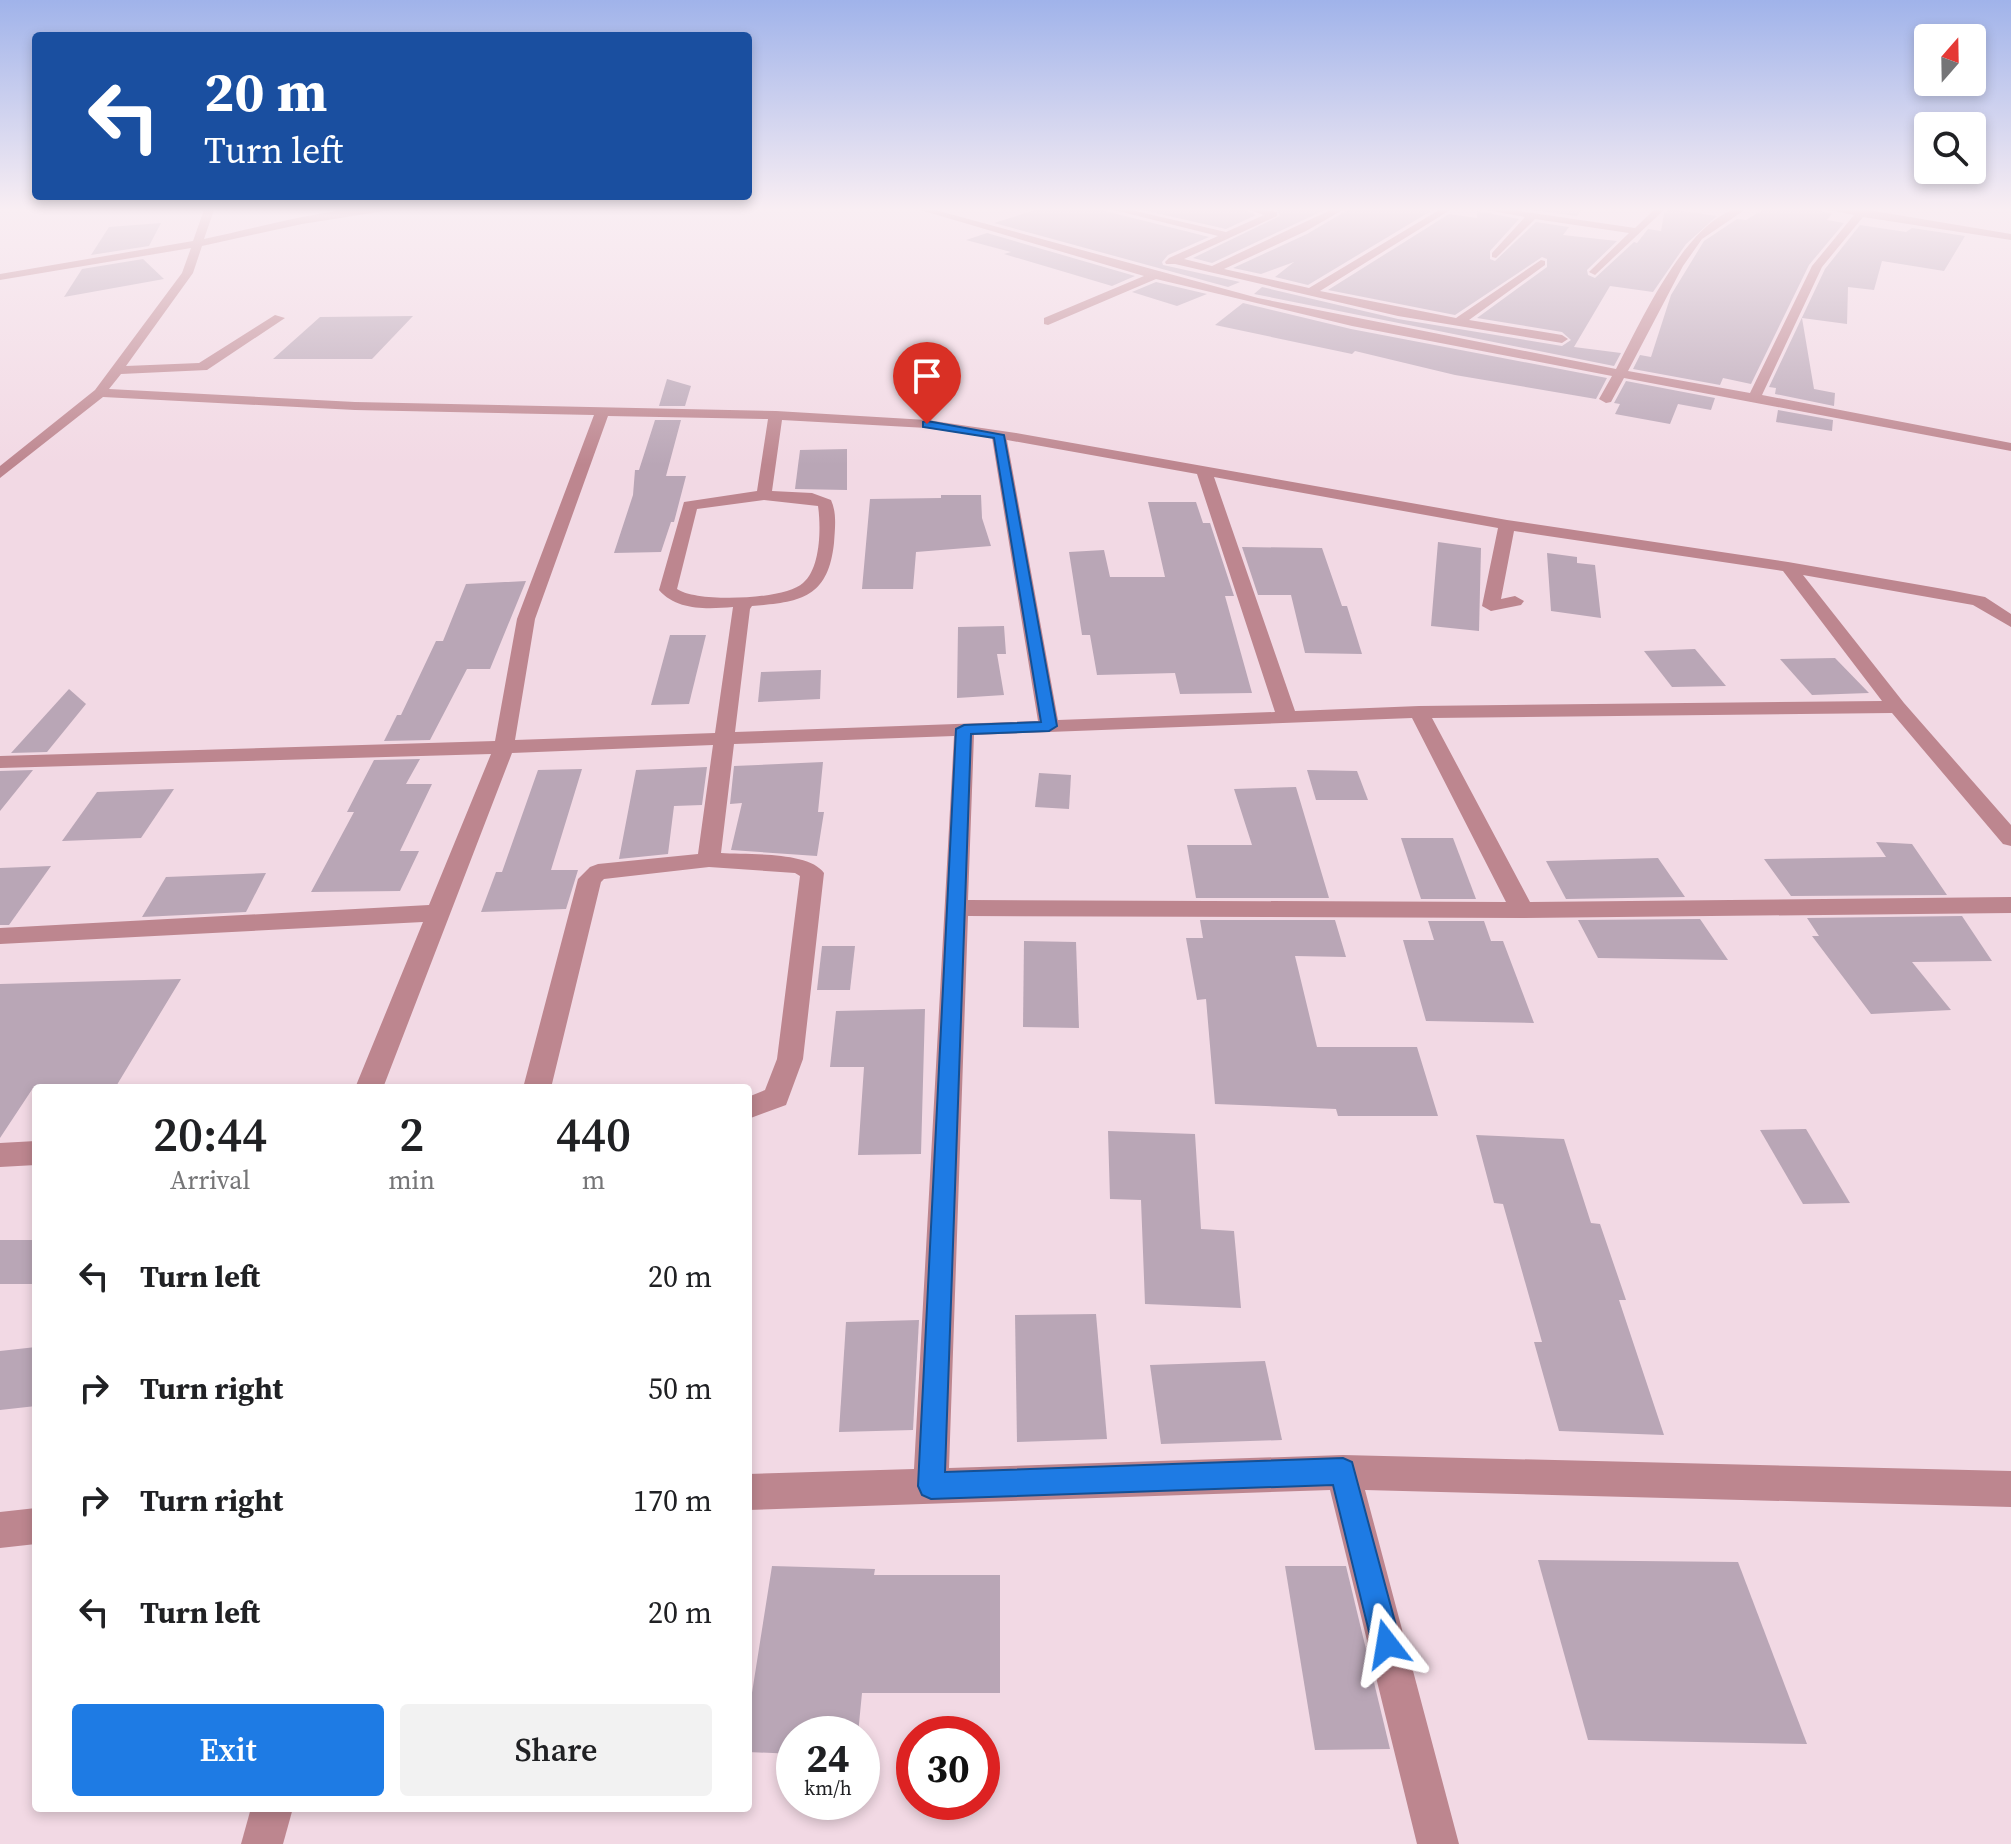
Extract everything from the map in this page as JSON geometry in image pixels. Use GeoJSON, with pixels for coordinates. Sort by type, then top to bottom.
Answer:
{"type":"FeatureCollection","features":[{"type":"Feature","properties":{"kind":"street"},"geometry":{"type":"LineString","coordinates":[[0,473],[100,393],[173,293]]}},
{"type":"Feature","properties":{"kind":"street"},"geometry":{"type":"LineString","coordinates":[[1048,321],[1108,293]]}},
{"type":"Feature","properties":{"kind":"street"},"geometry":{"type":"LineString","coordinates":[[1232,293],[1438,340],[1755,396],[2011,447]]}},
{"type":"Feature","properties":{"kind":"street"},"geometry":{"type":"LineString","coordinates":[[1315,293],[1562,339]]}},
{"type":"Feature","properties":{"kind":"street"},"geometry":{"type":"LineString","coordinates":[[1458,322],[1499,293]]}},
{"type":"Feature","properties":{"kind":"street"},"geometry":{"type":"LineString","coordinates":[[1606,399],[1664,293]]}},
{"type":"Feature","properties":{"kind":"street"},"geometry":{"type":"LineString","coordinates":[[1755,396],[1804,293]]}},
{"type":"Feature","properties":{"kind":"street"},"geometry":{"type":"LineString","coordinates":[[117,370],[202,367],[279,318]]}},
{"type":"Feature","properties":{"kind":"street"},"geometry":{"type":"LineString","coordinates":[[100,393],[355,406],[776,415],[927,424],[1507,525],[1788,567],[1979,601],[2011,622]]}},
{"type":"Feature","properties":{"kind":"street"},"geometry":{"type":"LineString","coordinates":[[371,1084],[504,747],[526,619],[603,410]]}},
{"type":"Feature","properties":{"kind":"street"},"geometry":{"type":"LineString","coordinates":[[764,495],[776,415]]}},
{"type":"Feature","properties":{"kind":"street"},"geometry":{"type":"LineString","coordinates":[[999,435],[1049,726]]}},
{"type":"Feature","properties":{"kind":"street"},"geometry":{"type":"LineString","coordinates":[[1204,471],[1287,717]]}},
{"type":"Feature","properties":{"kind":"street"},"geometry":{"type":"LineString","coordinates":[[764,495],[796,496],[825,503],[824,564],[813,587],[794,597],[746,601],[693,602],[676,597],[668,590],[690,505],[764,495]]}},
{"type":"Feature","properties":{"kind":"street"},"geometry":{"type":"LineString","coordinates":[[1507,525],[1491,606],[1515,601]]}},
{"type":"Feature","properties":{"kind":"street"},"geometry":{"type":"LineString","coordinates":[[1788,567],[1897,707],[2011,839]]}},
{"type":"Feature","properties":{"kind":"street"},"geometry":{"type":"LineString","coordinates":[[709,860],[727,738],[741,609],[746,601]]}},
{"type":"Feature","properties":{"kind":"street"},"geometry":{"type":"LineString","coordinates":[[0,762],[504,747],[1419,712],[1897,707]]}},
{"type":"Feature","properties":{"kind":"street"},"geometry":{"type":"LineString","coordinates":[[1419,712],[1522,910]]}},
{"type":"Feature","properties":{"kind":"street"},"geometry":{"type":"LineString","coordinates":[[931,1486],[964,729]]}},
{"type":"Feature","properties":{"kind":"street"},"geometry":{"type":"LineString","coordinates":[[538,1084],[590,879],[598,872],[709,860],[800,866],[812,873],[790,1059],[776,1097],[752,1106]]}},
{"type":"Feature","properties":{"kind":"street"},"geometry":{"type":"LineString","coordinates":[[956,908],[1522,910],[2011,905]]}},
{"type":"Feature","properties":{"kind":"street"},"geometry":{"type":"LineString","coordinates":[[0,936],[438,913]]}},
{"type":"Feature","properties":{"kind":"street"},"geometry":{"type":"LineString","coordinates":[[0,1155],[32,1153]]}},
{"type":"Feature","properties":{"kind":"street"},"geometry":{"type":"LineString","coordinates":[[1343,1472],[1438,1844]]}},
{"type":"Feature","properties":{"kind":"street"},"geometry":{"type":"LineString","coordinates":[[752,1492],[1343,1472],[2011,1489]]}},
{"type":"Feature","properties":{"kind":"street"},"geometry":{"type":"LineString","coordinates":[[0,1530],[32,1526]]}},
{"type":"Feature","properties":{"kind":"street"},"geometry":{"type":"LineString","coordinates":[[262,1844],[271,1812]]}},
{"type":"Feature","properties":{"kind":"building"},"geometry":{"type":"Polygon","coordinates":[[[1135,293],[1207,294],[1177,306],[1135,293]]]}},
{"type":"Feature","properties":{"kind":"building"},"geometry":{"type":"Polygon","coordinates":[[[1288,293],[1398,319],[1562,346],[1571,340],[1562,332],[1477,318],[1511,293],[1606,293],[1574,347],[1621,353],[1614,366],[1254,294],[1288,293]]]}},
{"type":"Feature","properties":{"kind":"building"},"geometry":{"type":"Polygon","coordinates":[[[1344,293],[1488,293],[1455,315],[1344,293]]]}},
{"type":"Feature","properties":{"kind":"building"},"geometry":{"type":"Polygon","coordinates":[[[1795,293],[1751,384],[1723,378],[1720,385],[1633,369],[1640,355],[1651,357],[1671,295],[1795,293]]]}},
{"type":"Feature","properties":{"kind":"building"},"geometry":{"type":"Polygon","coordinates":[[[1814,293],[1848,293],[1847,324],[1802,318],[1814,389],[1835,393],[1834,406],[1775,394],[1776,388],[1769,387],[1814,293]]]}},
{"type":"Feature","properties":{"kind":"building"},"geometry":{"type":"Polygon","coordinates":[[[1243,303],[1351,329],[1607,378],[1596,399],[1455,375],[1355,351],[1352,354],[1215,325],[1243,303]]]}},
{"type":"Feature","properties":{"kind":"building"},"geometry":{"type":"Polygon","coordinates":[[[413,316],[372,359],[273,359],[320,317],[413,316]]]}},
{"type":"Feature","properties":{"kind":"building"},"geometry":{"type":"Polygon","coordinates":[[[667,379],[691,386],[685,406],[659,406],[667,379]]]}},
{"type":"Feature","properties":{"kind":"building"},"geometry":{"type":"Polygon","coordinates":[[[1626,381],[1715,398],[1711,410],[1678,404],[1670,424],[1615,414],[1620,404],[1614,403],[1626,381]]]}},
{"type":"Feature","properties":{"kind":"building"},"geometry":{"type":"Polygon","coordinates":[[[1778,410],[1833,420],[1832,431],[1776,422],[1778,410]]]}},
{"type":"Feature","properties":{"kind":"building"},"geometry":{"type":"Polygon","coordinates":[[[655,420],[681,420],[666,476],[686,476],[674,522],[671,522],[661,552],[614,553],[633,495],[635,470],[639,470],[655,420]]]}},
{"type":"Feature","properties":{"kind":"building"},"geometry":{"type":"Polygon","coordinates":[[[847,449],[847,490],[795,489],[800,450],[847,449]]]}},
{"type":"Feature","properties":{"kind":"building"},"geometry":{"type":"Polygon","coordinates":[[[941,495],[981,495],[982,518],[991,546],[916,552],[913,589],[862,589],[870,499],[941,498],[941,495]]]}},
{"type":"Feature","properties":{"kind":"building"},"geometry":{"type":"Polygon","coordinates":[[[1148,502],[1196,502],[1203,523],[1210,523],[1234,596],[1225,596],[1252,693],[1180,694],[1175,673],[1097,675],[1090,635],[1082,635],[1069,552],[1104,550],[1110,577],[1165,577],[1148,502]]]}},
{"type":"Feature","properties":{"kind":"building"},"geometry":{"type":"Polygon","coordinates":[[[1438,542],[1481,548],[1479,631],[1431,626],[1438,542]]]}},
{"type":"Feature","properties":{"kind":"building"},"geometry":{"type":"Polygon","coordinates":[[[1242,547],[1322,548],[1342,606],[1347,606],[1362,654],[1305,653],[1291,595],[1258,595],[1242,547]]]}},
{"type":"Feature","properties":{"kind":"building"},"geometry":{"type":"Polygon","coordinates":[[[1547,553],[1577,557],[1577,563],[1595,565],[1601,618],[1551,611],[1547,553]]]}},
{"type":"Feature","properties":{"kind":"building"},"geometry":{"type":"Polygon","coordinates":[[[526,581],[490,669],[467,669],[430,740],[384,741],[397,715],[401,715],[436,641],[443,641],[466,584],[526,581]]]}},
{"type":"Feature","properties":{"kind":"building"},"geometry":{"type":"Polygon","coordinates":[[[1004,626],[1006,654],[997,654],[1004,695],[957,698],[958,627],[1004,626]]]}},
{"type":"Feature","properties":{"kind":"building"},"geometry":{"type":"Polygon","coordinates":[[[670,635],[706,635],[689,704],[651,705],[670,635]]]}},
{"type":"Feature","properties":{"kind":"building"},"geometry":{"type":"Polygon","coordinates":[[[1695,649],[1726,686],[1672,687],[1644,651],[1695,649]]]}},
{"type":"Feature","properties":{"kind":"building"},"geometry":{"type":"Polygon","coordinates":[[[1835,658],[1869,693],[1812,695],[1780,659],[1835,658]]]}},
{"type":"Feature","properties":{"kind":"building"},"geometry":{"type":"Polygon","coordinates":[[[821,670],[820,699],[758,702],[761,672],[821,670]]]}},
{"type":"Feature","properties":{"kind":"building"},"geometry":{"type":"Polygon","coordinates":[[[69,689],[86,704],[47,752],[11,753],[69,689]]]}},
{"type":"Feature","properties":{"kind":"building"},"geometry":{"type":"Polygon","coordinates":[[[420,759],[406,784],[432,784],[400,851],[419,851],[400,891],[311,892],[354,812],[347,812],[374,760],[420,759]]]}},
{"type":"Feature","properties":{"kind":"building"},"geometry":{"type":"Polygon","coordinates":[[[823,762],[818,812],[824,812],[817,856],[731,850],[742,803],[730,804],[734,766],[823,762]]]}},
{"type":"Feature","properties":{"kind":"building"},"geometry":{"type":"Polygon","coordinates":[[[707,767],[702,805],[674,806],[668,854],[619,859],[636,770],[707,767]]]}},
{"type":"Feature","properties":{"kind":"building"},"geometry":{"type":"Polygon","coordinates":[[[582,769],[551,870],[578,870],[566,909],[481,912],[496,872],[502,872],[538,770],[582,769]]]}},
{"type":"Feature","properties":{"kind":"building"},"geometry":{"type":"Polygon","coordinates":[[[33,770],[0,811],[0,771],[33,770]]]}},
{"type":"Feature","properties":{"kind":"building"},"geometry":{"type":"Polygon","coordinates":[[[1307,770],[1357,771],[1368,800],[1316,800],[1307,770]]]}},
{"type":"Feature","properties":{"kind":"building"},"geometry":{"type":"Polygon","coordinates":[[[1039,773],[1071,775],[1069,809],[1035,807],[1039,773]]]}},
{"type":"Feature","properties":{"kind":"building"},"geometry":{"type":"Polygon","coordinates":[[[1296,787],[1329,898],[1196,898],[1187,845],[1252,845],[1234,789],[1296,787]]]}},
{"type":"Feature","properties":{"kind":"building"},"geometry":{"type":"Polygon","coordinates":[[[174,789],[141,838],[62,841],[97,792],[174,789]]]}},
{"type":"Feature","properties":{"kind":"building"},"geometry":{"type":"Polygon","coordinates":[[[1401,838],[1453,838],[1476,899],[1421,899],[1401,838]]]}},
{"type":"Feature","properties":{"kind":"building"},"geometry":{"type":"Polygon","coordinates":[[[1876,842],[1912,844],[1947,895],[1791,896],[1764,859],[1886,857],[1876,842]]]}},
{"type":"Feature","properties":{"kind":"building"},"geometry":{"type":"Polygon","coordinates":[[[1658,858],[1685,897],[1566,899],[1546,861],[1658,858]]]}},
{"type":"Feature","properties":{"kind":"building"},"geometry":{"type":"Polygon","coordinates":[[[51,866],[9,925],[0,925],[0,868],[51,866]]]}},
{"type":"Feature","properties":{"kind":"building"},"geometry":{"type":"Polygon","coordinates":[[[266,873],[246,912],[142,917],[166,877],[266,873]]]}},
{"type":"Feature","properties":{"kind":"building"},"geometry":{"type":"Polygon","coordinates":[[[1962,916],[1992,961],[1912,962],[1951,1010],[1871,1014],[1812,936],[1819,936],[1807,918],[1962,916]]]}},
{"type":"Feature","properties":{"kind":"building"},"geometry":{"type":"Polygon","coordinates":[[[1700,919],[1728,960],[1598,958],[1578,920],[1700,919]]]}},
{"type":"Feature","properties":{"kind":"building"},"geometry":{"type":"Polygon","coordinates":[[[1200,920],[1335,920],[1346,957],[1295,956],[1317,1047],[1417,1047],[1438,1116],[1338,1116],[1336,1109],[1215,1104],[1206,999],[1197,1000],[1186,938],[1203,938],[1200,920]]]}},
{"type":"Feature","properties":{"kind":"building"},"geometry":{"type":"Polygon","coordinates":[[[1428,921],[1484,921],[1491,941],[1503,941],[1534,1023],[1426,1021],[1403,940],[1434,940],[1428,921]]]}},
{"type":"Feature","properties":{"kind":"building"},"geometry":{"type":"Polygon","coordinates":[[[1024,941],[1076,942],[1079,1028],[1023,1027],[1024,941]]]}},
{"type":"Feature","properties":{"kind":"building"},"geometry":{"type":"Polygon","coordinates":[[[822,946],[855,946],[850,990],[817,990],[822,946]]]}},
{"type":"Feature","properties":{"kind":"building"},"geometry":{"type":"Polygon","coordinates":[[[181,979],[117,1084],[32,1084],[32,1090],[0,1138],[0,984],[181,979]]]}},
{"type":"Feature","properties":{"kind":"building"},"geometry":{"type":"Polygon","coordinates":[[[925,1009],[921,1154],[858,1155],[864,1067],[830,1067],[836,1011],[925,1009]]]}},
{"type":"Feature","properties":{"kind":"building"},"geometry":{"type":"Polygon","coordinates":[[[1806,1129],[1850,1203],[1803,1204],[1760,1130],[1806,1129]]]}},
{"type":"Feature","properties":{"kind":"building"},"geometry":{"type":"Polygon","coordinates":[[[1108,1131],[1195,1134],[1201,1229],[1234,1231],[1241,1308],[1145,1304],[1141,1200],[1110,1199],[1108,1131]]]}},
{"type":"Feature","properties":{"kind":"building"},"geometry":{"type":"Polygon","coordinates":[[[1476,1135],[1564,1139],[1591,1223],[1600,1224],[1626,1300],[1619,1300],[1664,1435],[1559,1431],[1534,1342],[1542,1342],[1503,1204],[1494,1203],[1476,1135]]]}},
{"type":"Feature","properties":{"kind":"building"},"geometry":{"type":"Polygon","coordinates":[[[0,1240],[32,1240],[32,1284],[0,1284],[0,1240]]]}},
{"type":"Feature","properties":{"kind":"building"},"geometry":{"type":"Polygon","coordinates":[[[1096,1314],[1107,1439],[1017,1442],[1015,1315],[1096,1314]]]}},
{"type":"Feature","properties":{"kind":"building"},"geometry":{"type":"Polygon","coordinates":[[[919,1320],[913,1430],[839,1432],[846,1322],[919,1320]]]}},
{"type":"Feature","properties":{"kind":"building"},"geometry":{"type":"Polygon","coordinates":[[[32,1347],[32,1406],[0,1410],[0,1351],[32,1347]]]}},
{"type":"Feature","properties":{"kind":"building"},"geometry":{"type":"Polygon","coordinates":[[[1265,1361],[1282,1440],[1161,1444],[1150,1365],[1265,1361]]]}},
{"type":"Feature","properties":{"kind":"building"},"geometry":{"type":"Polygon","coordinates":[[[1538,1560],[1738,1562],[1807,1744],[1588,1740],[1538,1560]]]}},
{"type":"Feature","properties":{"kind":"building"},"geometry":{"type":"Polygon","coordinates":[[[772,1566],[875,1569],[874,1575],[1000,1575],[1000,1693],[862,1693],[860,1716],[776,1716],[776,1753],[752,1752],[752,1693],[772,1566]]]}},
{"type":"Feature","properties":{"kind":"building"},"geometry":{"type":"Polygon","coordinates":[[[1285,1566],[1346,1566],[1390,1749],[1315,1750],[1285,1566]]]}},
{"type":"Feature","properties":{"kind":"route"},"geometry":{"type":"LineString","coordinates":[[927,424],[999,435],[1049,726],[964,729],[931,1486],[1343,1472],[1387,1644]]}}]}
